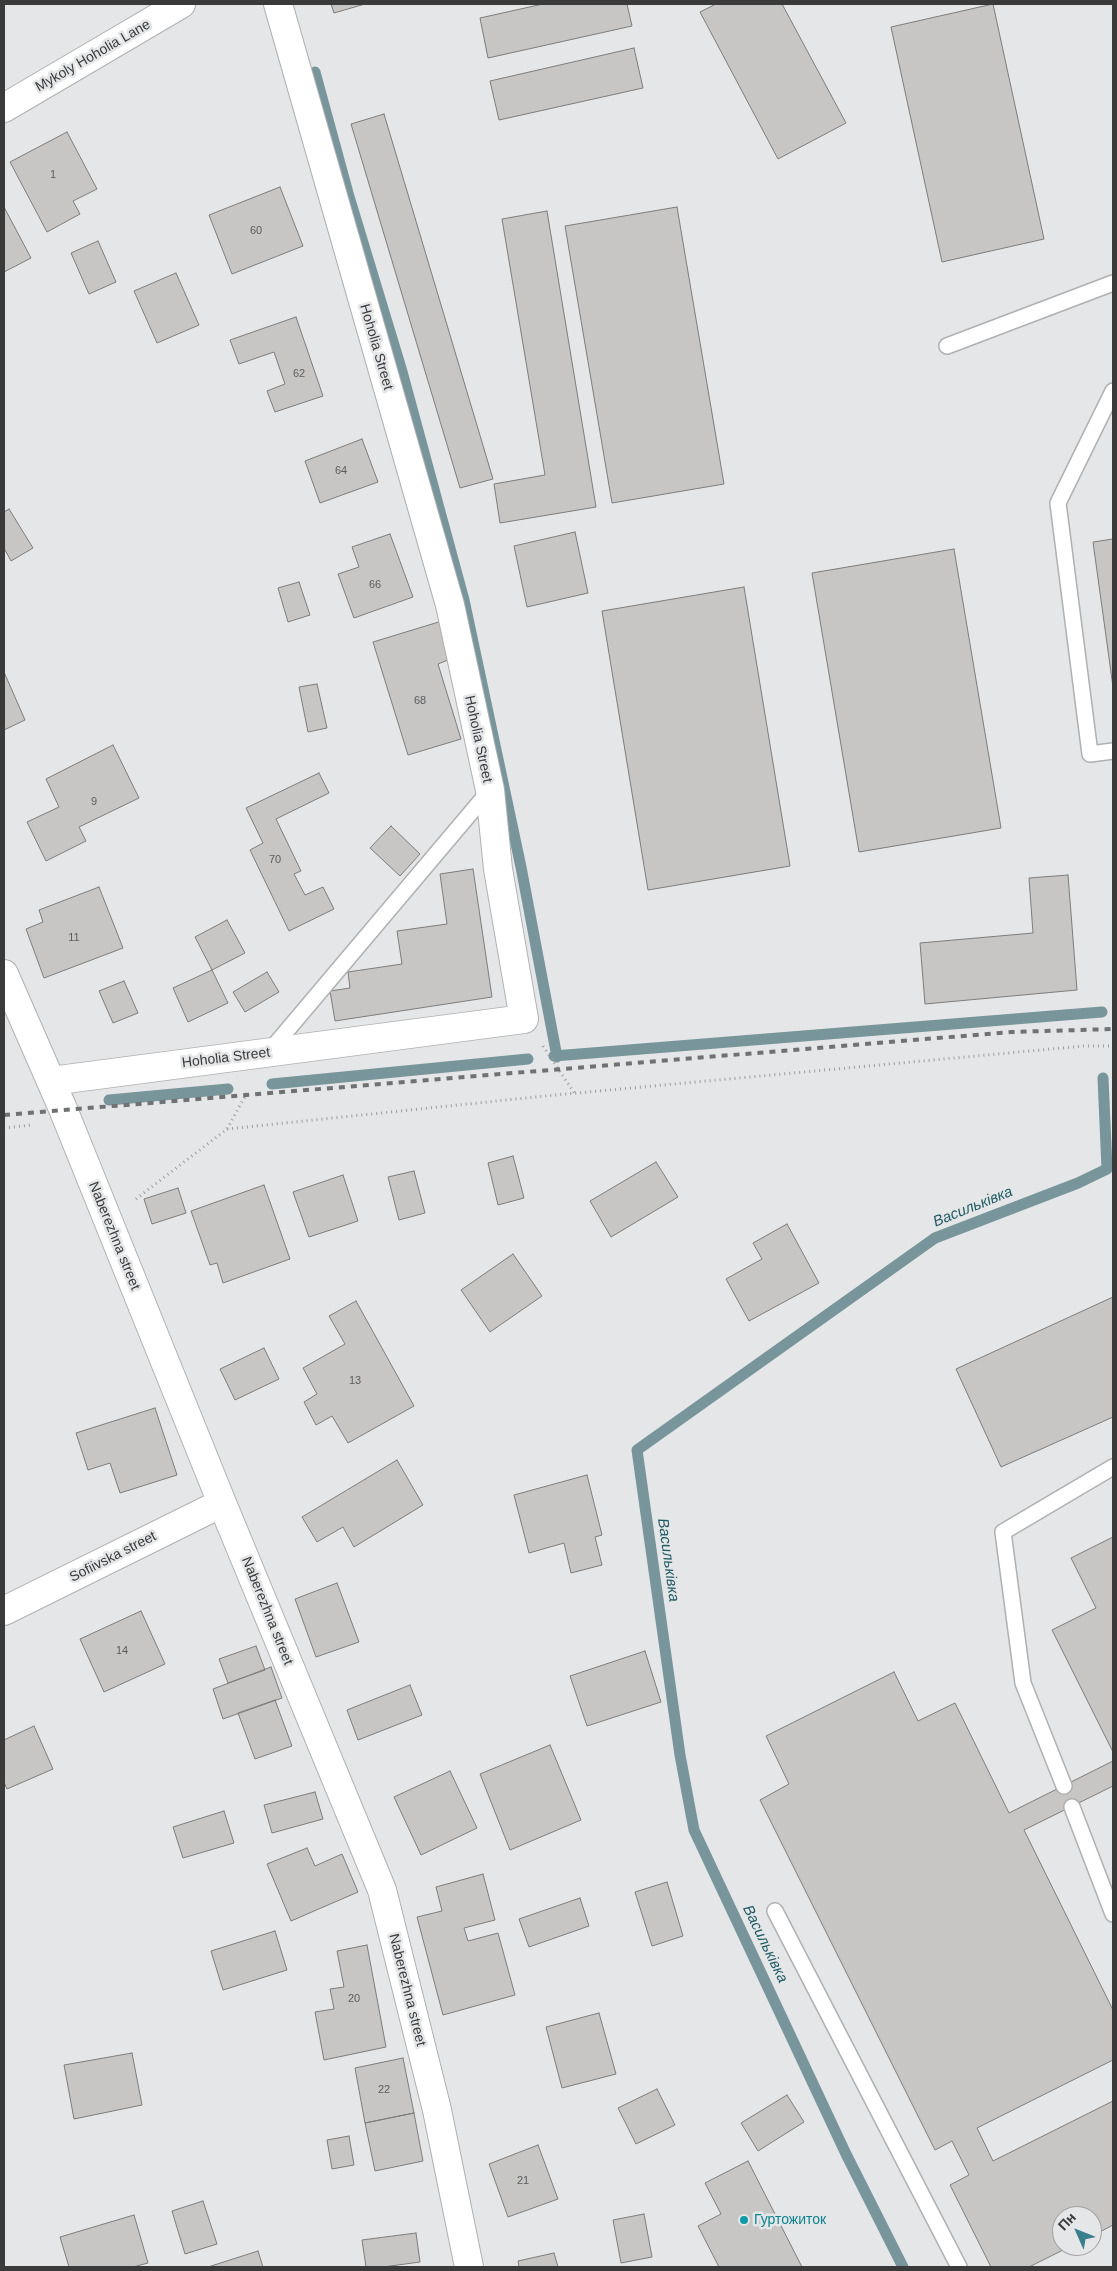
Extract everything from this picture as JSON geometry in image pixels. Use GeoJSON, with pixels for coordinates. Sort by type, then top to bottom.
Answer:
{"type":"FeatureCollection","features":[{"type":"Feature","properties":{"kind":"street","name":"Mykoly Hoholia Lane"},"geometry":{"type":"LineString","coordinates":[[5,105],[182,4]]}},
{"type":"Feature","properties":{"kind":"street","name":"Hoholia Street"},"geometry":{"type":"LineString","coordinates":[[51,1081],[524,1019],[498,869],[490,790],[450,605],[278,4]]}},
{"type":"Feature","properties":{"kind":"street","name":"Naberezhna street"},"geometry":{"type":"LineString","coordinates":[[4,974],[51,1081],[222,1503],[382,1890],[437,2110],[469,2267]]}},
{"type":"Feature","properties":{"kind":"street","name":"Sofiivska street"},"geometry":{"type":"LineString","coordinates":[[4,1611],[222,1503]]}},
{"type":"Feature","properties":{"kind":"lane"},"geometry":{"type":"LineString","coordinates":[[947,346],[1113,283]]}},
{"type":"Feature","properties":{"kind":"lane"},"geometry":{"type":"LineString","coordinates":[[1113,391],[1058,503],[1090,754],[1113,751]]}},
{"type":"Feature","properties":{"kind":"lane"},"geometry":{"type":"LineString","coordinates":[[268,1053],[490,790]]}},
{"type":"Feature","properties":{"kind":"lane"},"geometry":{"type":"LineString","coordinates":[[1064,1786],[1024,1683],[1003,1532],[1113,1467]]}},
{"type":"Feature","properties":{"kind":"lane"},"geometry":{"type":"LineString","coordinates":[[1072,1807],[1113,1914]]}},
{"type":"Feature","properties":{"kind":"lane"},"geometry":{"type":"LineString","coordinates":[[775,1911],[959,2267]]}},
{"type":"Feature","properties":{"kind":"path"},"geometry":{"type":"LineString","coordinates":[[524,1019],[575,1094]]}},
{"type":"Feature","properties":{"kind":"path"},"geometry":{"type":"LineString","coordinates":[[227,1129],[1084,1046],[1113,1046]]}},
{"type":"Feature","properties":{"kind":"path"},"geometry":{"type":"LineString","coordinates":[[108,1221],[227,1129],[268,1053]]}},
{"type":"Feature","properties":{"kind":"building"},"geometry":{"type":"Polygon","coordinates":[[[331,4],[365,4],[334,13],[331,4]]]}},
{"type":"Feature","properties":{"kind":"building"},"geometry":{"type":"Polygon","coordinates":[[[543,4],[627,4],[632,26],[488,58],[480,18],[543,4]]]}},
{"type":"Feature","properties":{"kind":"building"},"geometry":{"type":"Polygon","coordinates":[[[716,4],[782,4],[846,123],[778,159],[700,12],[716,4]]]}},
{"type":"Feature","properties":{"kind":"building"},"geometry":{"type":"Polygon","coordinates":[[[993,4],[1044,239],[942,262],[891,27],[993,4]]]}},
{"type":"Feature","properties":{"kind":"building"},"geometry":{"type":"Polygon","coordinates":[[[634,48],[643,88],[499,120],[490,81],[634,48]]]}},
{"type":"Feature","properties":{"kind":"building"},"geometry":{"type":"Polygon","coordinates":[[[384,114],[493,479],[460,488],[351,124],[384,114]]]}},
{"type":"Feature","properties":{"kind":"building"},"geometry":{"type":"Polygon","coordinates":[[[67,132],[97,189],[73,201],[80,214],[47,232],[10,162],[67,132]]]}},
{"type":"Feature","properties":{"kind":"building"},"geometry":{"type":"Polygon","coordinates":[[[280,187],[303,246],[232,274],[209,215],[280,187]]]}},
{"type":"Feature","properties":{"kind":"building"},"geometry":{"type":"Polygon","coordinates":[[[4,207],[31,258],[4,272],[4,207]]]}},
{"type":"Feature","properties":{"kind":"building"},"geometry":{"type":"Polygon","coordinates":[[[677,207],[724,484],[612,503],[565,226],[677,207]]]}},
{"type":"Feature","properties":{"kind":"building"},"geometry":{"type":"Polygon","coordinates":[[[547,211],[596,507],[500,523],[494,484],[545,475],[502,219],[547,211]]]}},
{"type":"Feature","properties":{"kind":"building"},"geometry":{"type":"Polygon","coordinates":[[[98,241],[116,282],[89,294],[71,253],[98,241]]]}},
{"type":"Feature","properties":{"kind":"building"},"geometry":{"type":"Polygon","coordinates":[[[176,273],[199,325],[157,343],[134,291],[176,273]]]}},
{"type":"Feature","properties":{"kind":"building"},"geometry":{"type":"Polygon","coordinates":[[[296,317],[323,396],[275,412],[267,391],[285,384],[274,352],[239,364],[230,340],[296,317]]]}},
{"type":"Feature","properties":{"kind":"building"},"geometry":{"type":"Polygon","coordinates":[[[362,439],[378,482],[320,503],[305,461],[362,439]]]}},
{"type":"Feature","properties":{"kind":"building"},"geometry":{"type":"Polygon","coordinates":[[[9,509],[33,548],[11,561],[4,548],[4,512],[9,509]]]}},
{"type":"Feature","properties":{"kind":"building"},"geometry":{"type":"Polygon","coordinates":[[[575,532],[588,593],[527,607],[514,546],[575,532]]]}},
{"type":"Feature","properties":{"kind":"building"},"geometry":{"type":"Polygon","coordinates":[[[390,534],[413,597],[354,618],[338,574],[359,567],[352,547],[390,534]]]}},
{"type":"Feature","properties":{"kind":"building"},"geometry":{"type":"Polygon","coordinates":[[[1113,539],[1113,687],[1093,542],[1113,539]]]}},
{"type":"Feature","properties":{"kind":"building"},"geometry":{"type":"Polygon","coordinates":[[[954,549],[1001,828],[859,852],[812,573],[954,549]]]}},
{"type":"Feature","properties":{"kind":"building"},"geometry":{"type":"Polygon","coordinates":[[[299,582],[310,615],[288,622],[278,588],[299,582]]]}},
{"type":"Feature","properties":{"kind":"building"},"geometry":{"type":"Polygon","coordinates":[[[744,587],[790,866],[648,890],[602,611],[744,587]]]}},
{"type":"Feature","properties":{"kind":"building"},"geometry":{"type":"Polygon","coordinates":[[[442,621],[453,658],[438,664],[461,739],[408,755],[373,642],[442,621]]]}},
{"type":"Feature","properties":{"kind":"building"},"geometry":{"type":"Polygon","coordinates":[[[4,672],[25,720],[4,730],[4,672]]]}},
{"type":"Feature","properties":{"kind":"building"},"geometry":{"type":"Polygon","coordinates":[[[317,684],[327,728],[308,732],[299,687],[317,684]]]}},
{"type":"Feature","properties":{"kind":"building"},"geometry":{"type":"Polygon","coordinates":[[[113,745],[139,798],[79,827],[86,841],[46,861],[27,822],[59,807],[46,779],[113,745]]]}},
{"type":"Feature","properties":{"kind":"building"},"geometry":{"type":"Polygon","coordinates":[[[319,773],[329,793],[276,819],[301,871],[294,874],[305,895],[323,887],[334,909],[289,931],[250,850],[263,843],[246,808],[319,773]]]}},
{"type":"Feature","properties":{"kind":"building"},"geometry":{"type":"Polygon","coordinates":[[[391,826],[420,854],[400,876],[370,848],[391,826]]]}},
{"type":"Feature","properties":{"kind":"building"},"geometry":{"type":"Polygon","coordinates":[[[473,869],[492,997],[335,1021],[330,991],[350,988],[348,972],[402,964],[397,931],[447,924],[440,874],[473,869]]]}},
{"type":"Feature","properties":{"kind":"building"},"geometry":{"type":"Polygon","coordinates":[[[1068,875],[1077,990],[925,1004],[920,943],[1033,933],[1029,878],[1068,875]]]}},
{"type":"Feature","properties":{"kind":"building"},"geometry":{"type":"Polygon","coordinates":[[[99,887],[123,948],[44,978],[26,929],[43,922],[39,910],[99,887]]]}},
{"type":"Feature","properties":{"kind":"building"},"geometry":{"type":"Polygon","coordinates":[[[227,920],[245,953],[212,970],[195,937],[227,920]]]}},
{"type":"Feature","properties":{"kind":"building"},"geometry":{"type":"Polygon","coordinates":[[[212,970],[228,1003],[188,1022],[173,988],[212,970]]]}},
{"type":"Feature","properties":{"kind":"building"},"geometry":{"type":"Polygon","coordinates":[[[267,972],[279,992],[245,1012],[233,992],[267,972]]]}},
{"type":"Feature","properties":{"kind":"building"},"geometry":{"type":"Polygon","coordinates":[[[124,981],[138,1013],[113,1023],[99,991],[124,981]]]}},
{"type":"Feature","properties":{"kind":"building"},"geometry":{"type":"Polygon","coordinates":[[[513,1156],[524,1198],[498,1205],[488,1163],[513,1156]]]}},
{"type":"Feature","properties":{"kind":"building"},"geometry":{"type":"Polygon","coordinates":[[[656,1162],[678,1197],[611,1237],[590,1201],[656,1162]]]}},
{"type":"Feature","properties":{"kind":"building"},"geometry":{"type":"Polygon","coordinates":[[[414,1171],[425,1213],[399,1220],[388,1177],[414,1171]]]}},
{"type":"Feature","properties":{"kind":"building"},"geometry":{"type":"Polygon","coordinates":[[[343,1175],[358,1221],[309,1237],[293,1192],[343,1175]]]}},
{"type":"Feature","properties":{"kind":"building"},"geometry":{"type":"Polygon","coordinates":[[[264,1185],[290,1259],[223,1283],[217,1263],[210,1265],[191,1211],[264,1185]]]}},
{"type":"Feature","properties":{"kind":"building"},"geometry":{"type":"Polygon","coordinates":[[[178,1188],[186,1213],[152,1224],[144,1199],[178,1188]]]}},
{"type":"Feature","properties":{"kind":"building"},"geometry":{"type":"Polygon","coordinates":[[[787,1224],[819,1283],[749,1321],[726,1279],[762,1259],[753,1243],[787,1224]]]}},
{"type":"Feature","properties":{"kind":"building"},"geometry":{"type":"Polygon","coordinates":[[[513,1254],[542,1296],[490,1332],[461,1290],[513,1254]]]}},
{"type":"Feature","properties":{"kind":"building"},"geometry":{"type":"Polygon","coordinates":[[[1113,1297],[1113,1417],[1001,1467],[956,1369],[1113,1297]]]}},
{"type":"Feature","properties":{"kind":"building"},"geometry":{"type":"Polygon","coordinates":[[[356,1301],[414,1406],[348,1443],[332,1416],[316,1425],[304,1402],[317,1394],[303,1368],[345,1344],[329,1316],[356,1301]]]}},
{"type":"Feature","properties":{"kind":"building"},"geometry":{"type":"Polygon","coordinates":[[[264,1348],[279,1379],[235,1400],[220,1369],[264,1348]]]}},
{"type":"Feature","properties":{"kind":"building"},"geometry":{"type":"Polygon","coordinates":[[[155,1408],[177,1475],[120,1493],[110,1463],[88,1470],[76,1433],[155,1408]]]}},
{"type":"Feature","properties":{"kind":"building"},"geometry":{"type":"Polygon","coordinates":[[[397,1460],[423,1505],[354,1547],[343,1527],[317,1542],[302,1517],[397,1460]]]}},
{"type":"Feature","properties":{"kind":"building"},"geometry":{"type":"Polygon","coordinates":[[[587,1475],[602,1535],[595,1537],[602,1565],[571,1573],[564,1543],[529,1553],[514,1495],[587,1475]]]}},
{"type":"Feature","properties":{"kind":"building"},"geometry":{"type":"Polygon","coordinates":[[[1113,1537],[1113,1752],[1052,1630],[1096,1608],[1071,1558],[1113,1537]]]}},
{"type":"Feature","properties":{"kind":"building"},"geometry":{"type":"Polygon","coordinates":[[[337,1583],[359,1642],[316,1657],[295,1599],[337,1583]]]}},
{"type":"Feature","properties":{"kind":"building"},"geometry":{"type":"Polygon","coordinates":[[[141,1611],[165,1664],[104,1692],[80,1639],[141,1611]]]}},
{"type":"Feature","properties":{"kind":"building"},"geometry":{"type":"Polygon","coordinates":[[[256,1646],[265,1670],[228,1683],[219,1659],[256,1646]]]}},
{"type":"Feature","properties":{"kind":"building"},"geometry":{"type":"Polygon","coordinates":[[[645,1651],[661,1702],[587,1726],[570,1676],[645,1651]]]}},
{"type":"Feature","properties":{"kind":"building"},"geometry":{"type":"Polygon","coordinates":[[[271,1667],[282,1698],[223,1719],[213,1689],[271,1667]]]}},
{"type":"Feature","properties":{"kind":"building"},"geometry":{"type":"Polygon","coordinates":[[[894,1672],[918,1721],[955,1703],[1009,1813],[1113,1761],[1113,1786],[1024,1830],[1113,2010],[1113,2060],[977,2128],[993,2161],[1113,2101],[1113,2225],[1102,2231],[1102,2206],[1052,2206],[1052,2256],[1029,2267],[991,2267],[950,2185],[969,2175],[952,2141],[935,2150],[760,1800],[789,1784],[766,1736],[894,1672]]]}},
{"type":"Feature","properties":{"kind":"building"},"geometry":{"type":"Polygon","coordinates":[[[410,1685],[422,1715],[358,1740],[347,1710],[410,1685]]]}},
{"type":"Feature","properties":{"kind":"building"},"geometry":{"type":"Polygon","coordinates":[[[275,1700],[292,1746],[255,1759],[238,1713],[275,1700]]]}},
{"type":"Feature","properties":{"kind":"building"},"geometry":{"type":"Polygon","coordinates":[[[34,1726],[53,1769],[7,1789],[4,1782],[4,1740],[34,1726]]]}},
{"type":"Feature","properties":{"kind":"building"},"geometry":{"type":"Polygon","coordinates":[[[550,1745],[581,1820],[510,1850],[480,1774],[550,1745]]]}},
{"type":"Feature","properties":{"kind":"building"},"geometry":{"type":"Polygon","coordinates":[[[450,1771],[477,1828],[421,1855],[394,1797],[450,1771]]]}},
{"type":"Feature","properties":{"kind":"building"},"geometry":{"type":"Polygon","coordinates":[[[315,1792],[323,1819],[272,1833],[264,1805],[315,1792]]]}},
{"type":"Feature","properties":{"kind":"building"},"geometry":{"type":"Polygon","coordinates":[[[224,1811],[234,1843],[183,1858],[173,1827],[224,1811]]]}},
{"type":"Feature","properties":{"kind":"building"},"geometry":{"type":"Polygon","coordinates":[[[307,1848],[315,1866],[342,1854],[358,1892],[291,1921],[267,1864],[307,1848]]]}},
{"type":"Feature","properties":{"kind":"building"},"geometry":{"type":"Polygon","coordinates":[[[483,1874],[495,1920],[464,1928],[468,1941],[498,1933],[515,1995],[443,2015],[417,1917],[442,1911],[436,1887],[483,1874]]]}},
{"type":"Feature","properties":{"kind":"building"},"geometry":{"type":"Polygon","coordinates":[[[667,1882],[683,1936],[652,1946],[635,1892],[667,1882]]]}},
{"type":"Feature","properties":{"kind":"building"},"geometry":{"type":"Polygon","coordinates":[[[580,1898],[589,1926],[529,1947],[519,1919],[580,1898]]]}},
{"type":"Feature","properties":{"kind":"building"},"geometry":{"type":"Polygon","coordinates":[[[275,1931],[287,1970],[223,1990],[211,1951],[275,1931]]]}},
{"type":"Feature","properties":{"kind":"building"},"geometry":{"type":"Polygon","coordinates":[[[367,1945],[386,2047],[324,2060],[315,2012],[334,2009],[330,1989],[344,1987],[337,1951],[367,1945]]]}},
{"type":"Feature","properties":{"kind":"building"},"geometry":{"type":"Polygon","coordinates":[[[599,2013],[616,2074],[562,2088],[546,2027],[599,2013]]]}},
{"type":"Feature","properties":{"kind":"building"},"geometry":{"type":"Polygon","coordinates":[[[132,2053],[142,2105],[74,2119],[64,2065],[132,2053]]]}},
{"type":"Feature","properties":{"kind":"building"},"geometry":{"type":"Polygon","coordinates":[[[403,2058],[414,2113],[365,2123],[355,2068],[403,2058]]]}},
{"type":"Feature","properties":{"kind":"building"},"geometry":{"type":"Polygon","coordinates":[[[657,2089],[675,2125],[636,2144],[618,2108],[657,2089]]]}},
{"type":"Feature","properties":{"kind":"building"},"geometry":{"type":"Polygon","coordinates":[[[787,2095],[804,2122],[758,2151],[741,2123],[787,2095]]]}},
{"type":"Feature","properties":{"kind":"building"},"geometry":{"type":"Polygon","coordinates":[[[414,2113],[423,2161],[375,2171],[365,2123],[414,2113]]]}},
{"type":"Feature","properties":{"kind":"building"},"geometry":{"type":"Polygon","coordinates":[[[349,2136],[354,2165],[332,2169],[327,2140],[349,2136]]]}},
{"type":"Feature","properties":{"kind":"building"},"geometry":{"type":"Polygon","coordinates":[[[538,2145],[558,2199],[508,2217],[489,2164],[538,2145]]]}},
{"type":"Feature","properties":{"kind":"building","name":"Гуртожиток"},"geometry":{"type":"Polygon","coordinates":[[[748,2161],[802,2267],[719,2267],[698,2226],[721,2214],[705,2183],[748,2161]]]}},
{"type":"Feature","properties":{"kind":"building"},"geometry":{"type":"Polygon","coordinates":[[[203,2201],[217,2244],[185,2254],[172,2211],[203,2201]]]}},
{"type":"Feature","properties":{"kind":"building"},"geometry":{"type":"Polygon","coordinates":[[[644,2214],[652,2257],[621,2263],[613,2220],[644,2214]]]}},
{"type":"Feature","properties":{"kind":"building"},"geometry":{"type":"Polygon","coordinates":[[[134,2215],[148,2263],[133,2267],[69,2267],[60,2237],[134,2215]]]}},
{"type":"Feature","properties":{"kind":"building"},"geometry":{"type":"Polygon","coordinates":[[[416,2233],[420,2262],[383,2267],[366,2267],[362,2240],[416,2233]]]}},
{"type":"Feature","properties":{"kind":"building"},"geometry":{"type":"Polygon","coordinates":[[[258,2251],[263,2267],[208,2267],[258,2251]]]}},
{"type":"Feature","properties":{"kind":"building"},"geometry":{"type":"Polygon","coordinates":[[[554,2253],[558,2267],[519,2267],[518,2261],[554,2253]]]}},
{"type":"Feature","properties":{"kind":"waterway"},"geometry":{"type":"LineString","coordinates":[[315,72],[348,193],[401,368],[464,600],[521,867],[557,1057]]}},
{"type":"Feature","properties":{"kind":"waterway"},"geometry":{"type":"LineString","coordinates":[[554,1056],[1102,1012]]}},
{"type":"Feature","properties":{"kind":"waterway"},"geometry":{"type":"LineString","coordinates":[[272,1084],[528,1059]]}},
{"type":"Feature","properties":{"kind":"waterway","name":"Васильківка"},"geometry":{"type":"LineString","coordinates":[[903,2267],[846,2154],[694,1830],[680,1755],[637,1450],[935,1238],[1078,1183],[1107,1169],[1103,1078]]}},
{"type":"Feature","properties":{"kind":"waterway"},"geometry":{"type":"LineString","coordinates":[[109,1100],[228,1089]]}},
{"type":"Feature","properties":{"kind":"railway"},"geometry":{"type":"LineString","coordinates":[[4,1115],[1011,1032],[1113,1029]]}},
{"type":"Feature","properties":{"kind":"place","name":"Гуртожиток"},"geometry":{"type":"Point","coordinates":[744,2220]}}]}
